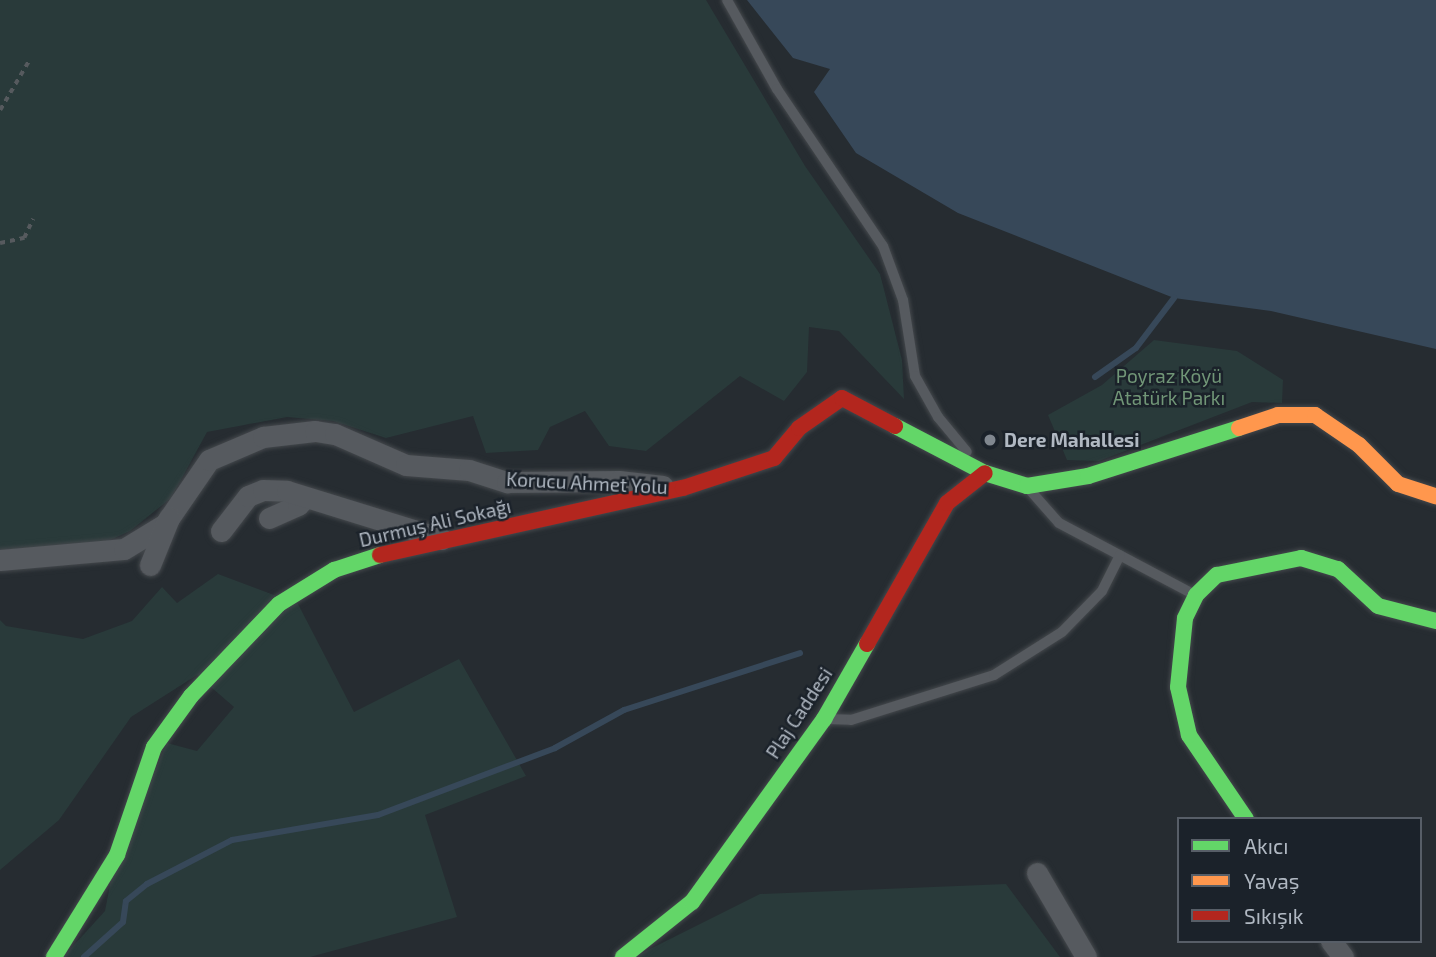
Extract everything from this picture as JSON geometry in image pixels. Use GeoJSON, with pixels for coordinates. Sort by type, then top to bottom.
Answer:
{"type":"FeatureCollection","features":[{"type":"Feature","properties":{"kind":"street","name":"Durmuş Ali Sokağı"},"geometry":{"type":"LineString","coordinates":[[54,957],[117,855],[154,747],[191,696],[279,604],[334,570],[447,540],[683,488],[774,458],[799,428],[842,398],[985,473]]}},
{"type":"Feature","properties":{"kind":"street"},"geometry":{"type":"LineString","coordinates":[[985,473],[1027,486],[1088,476],[1278,415],[1315,415],[1359,445],[1398,484],[1436,496]]}},
{"type":"Feature","properties":{"kind":"street","name":"Korucu Ahmet Yolu"},"geometry":{"type":"LineString","coordinates":[[0,561],[124,549],[169,518],[209,460],[263,437],[315,431],[335,434],[406,465],[469,470],[507,482],[619,481],[683,488]]}},
{"type":"Feature","properties":{"kind":"street","name":"Plaj Caddesi"},"geometry":{"type":"LineString","coordinates":[[623,957],[692,902],[824,719],[947,503],[985,473]]}},
{"type":"Feature","properties":{"kind":"street"},"geometry":{"type":"LineString","coordinates":[[221,531],[248,496],[263,490],[306,497],[447,540]]}},
{"type":"Feature","properties":{"kind":"street"},"geometry":{"type":"LineString","coordinates":[[269,518],[306,497]]}},
{"type":"Feature","properties":{"kind":"street"},"geometry":{"type":"LineString","coordinates":[[150,565],[169,518]]}},
{"type":"Feature","properties":{"kind":"street"},"geometry":{"type":"LineString","coordinates":[[1245,817],[1189,735],[1178,687],[1185,618],[1196,595],[1217,575],[1301,558],[1338,569],[1378,606],[1436,621]]}},
{"type":"Feature","properties":{"kind":"street"},"geometry":{"type":"LineString","coordinates":[[1037,873],[1086,957]]}},
{"type":"Feature","properties":{"kind":"lane"},"geometry":{"type":"LineString","coordinates":[[727,0],[777,89],[883,246],[903,300],[915,376],[938,417],[985,473]]}},
{"type":"Feature","properties":{"kind":"lane"},"geometry":{"type":"LineString","coordinates":[[1027,486],[1059,523],[1196,595]]}},
{"type":"Feature","properties":{"kind":"lane"},"geometry":{"type":"LineString","coordinates":[[824,719],[851,720],[994,675],[1062,632],[1102,591],[1120,555]]}},
{"type":"Feature","properties":{"kind":"path"},"geometry":{"type":"LineString","coordinates":[[0,110],[30,59]]}},
{"type":"Feature","properties":{"kind":"path"},"geometry":{"type":"LineString","coordinates":[[0,243],[23,238],[33,219]]}},
{"type":"Feature","properties":{"kind":"green space"},"geometry":{"type":"Polygon","coordinates":[[[0,0],[706,0],[805,166],[880,274],[902,360],[904,399],[839,331],[809,327],[807,372],[784,401],[740,376],[646,451],[609,446],[585,411],[550,427],[538,450],[486,453],[473,416],[386,438],[333,421],[287,417],[207,432],[171,498],[130,531],[95,547],[0,553],[0,0]]]}},
{"type":"Feature","properties":{"kind":"green space","name":"Poyraz Köyü Atatürk Parkı"},"geometry":{"type":"Polygon","coordinates":[[[1154,340],[1237,351],[1283,380],[1282,403],[1252,402],[1099,461],[1067,460],[1048,415],[1102,385],[1154,340]]]}},
{"type":"Feature","properties":{"kind":"green space"},"geometry":{"type":"Polygon","coordinates":[[[218,574],[298,604],[354,712],[459,659],[526,776],[425,815],[457,917],[310,957],[63,957],[105,911],[114,864],[167,743],[197,751],[234,707],[197,675],[131,717],[59,820],[0,870],[0,620],[6,626],[83,639],[132,621],[162,587],[177,603],[218,574]]]}},
{"type":"Feature","properties":{"kind":"green space"},"geometry":{"type":"Polygon","coordinates":[[[1006,884],[1060,957],[634,957],[760,894],[1006,884]]]}},
{"type":"Feature","properties":{"kind":"water"},"geometry":{"type":"Polygon","coordinates":[[[747,0],[1436,0],[1436,349],[1271,311],[1174,298],[958,213],[856,153],[814,92],[830,69],[793,58],[747,0]]]}},
{"type":"Feature","properties":{"kind":"waterway"},"geometry":{"type":"LineString","coordinates":[[1095,377],[1136,348],[1174,298]]}},
{"type":"Feature","properties":{"kind":"waterway"},"geometry":{"type":"LineString","coordinates":[[84,957],[123,922],[126,901],[147,884],[232,840],[378,815],[555,748],[624,710],[800,653]]}},
{"type":"Feature","properties":{"kind":"traffic: fast"},"geometry":{"type":"LineString","coordinates":[[895,426],[985,473],[1027,486],[1088,476],[1239,428]]}},
{"type":"Feature","properties":{"kind":"traffic: fast"},"geometry":{"type":"LineString","coordinates":[[54,957],[117,855],[154,747],[191,696],[279,604],[334,570],[380,555]]}},
{"type":"Feature","properties":{"kind":"traffic: fast"},"geometry":{"type":"LineString","coordinates":[[1245,817],[1189,735],[1178,687],[1185,618],[1196,595],[1217,575],[1301,558],[1338,569],[1378,606],[1436,621]]}},
{"type":"Feature","properties":{"kind":"traffic: fast"},"geometry":{"type":"LineString","coordinates":[[623,957],[692,902],[824,719],[867,644]]}},
{"type":"Feature","properties":{"kind":"traffic: slow"},"geometry":{"type":"LineString","coordinates":[[1239,428],[1278,415],[1315,415],[1359,445],[1398,484],[1436,496]]}},
{"type":"Feature","properties":{"kind":"traffic: jam"},"geometry":{"type":"LineString","coordinates":[[380,555],[683,488],[774,458],[799,428],[842,398],[895,426]]}},
{"type":"Feature","properties":{"kind":"traffic: jam"},"geometry":{"type":"LineString","coordinates":[[867,644],[947,503],[985,473]]}},
{"type":"Feature","properties":{"kind":"place","name":"Dere Mahallesi"},"geometry":{"type":"Point","coordinates":[990,440]}}]}
